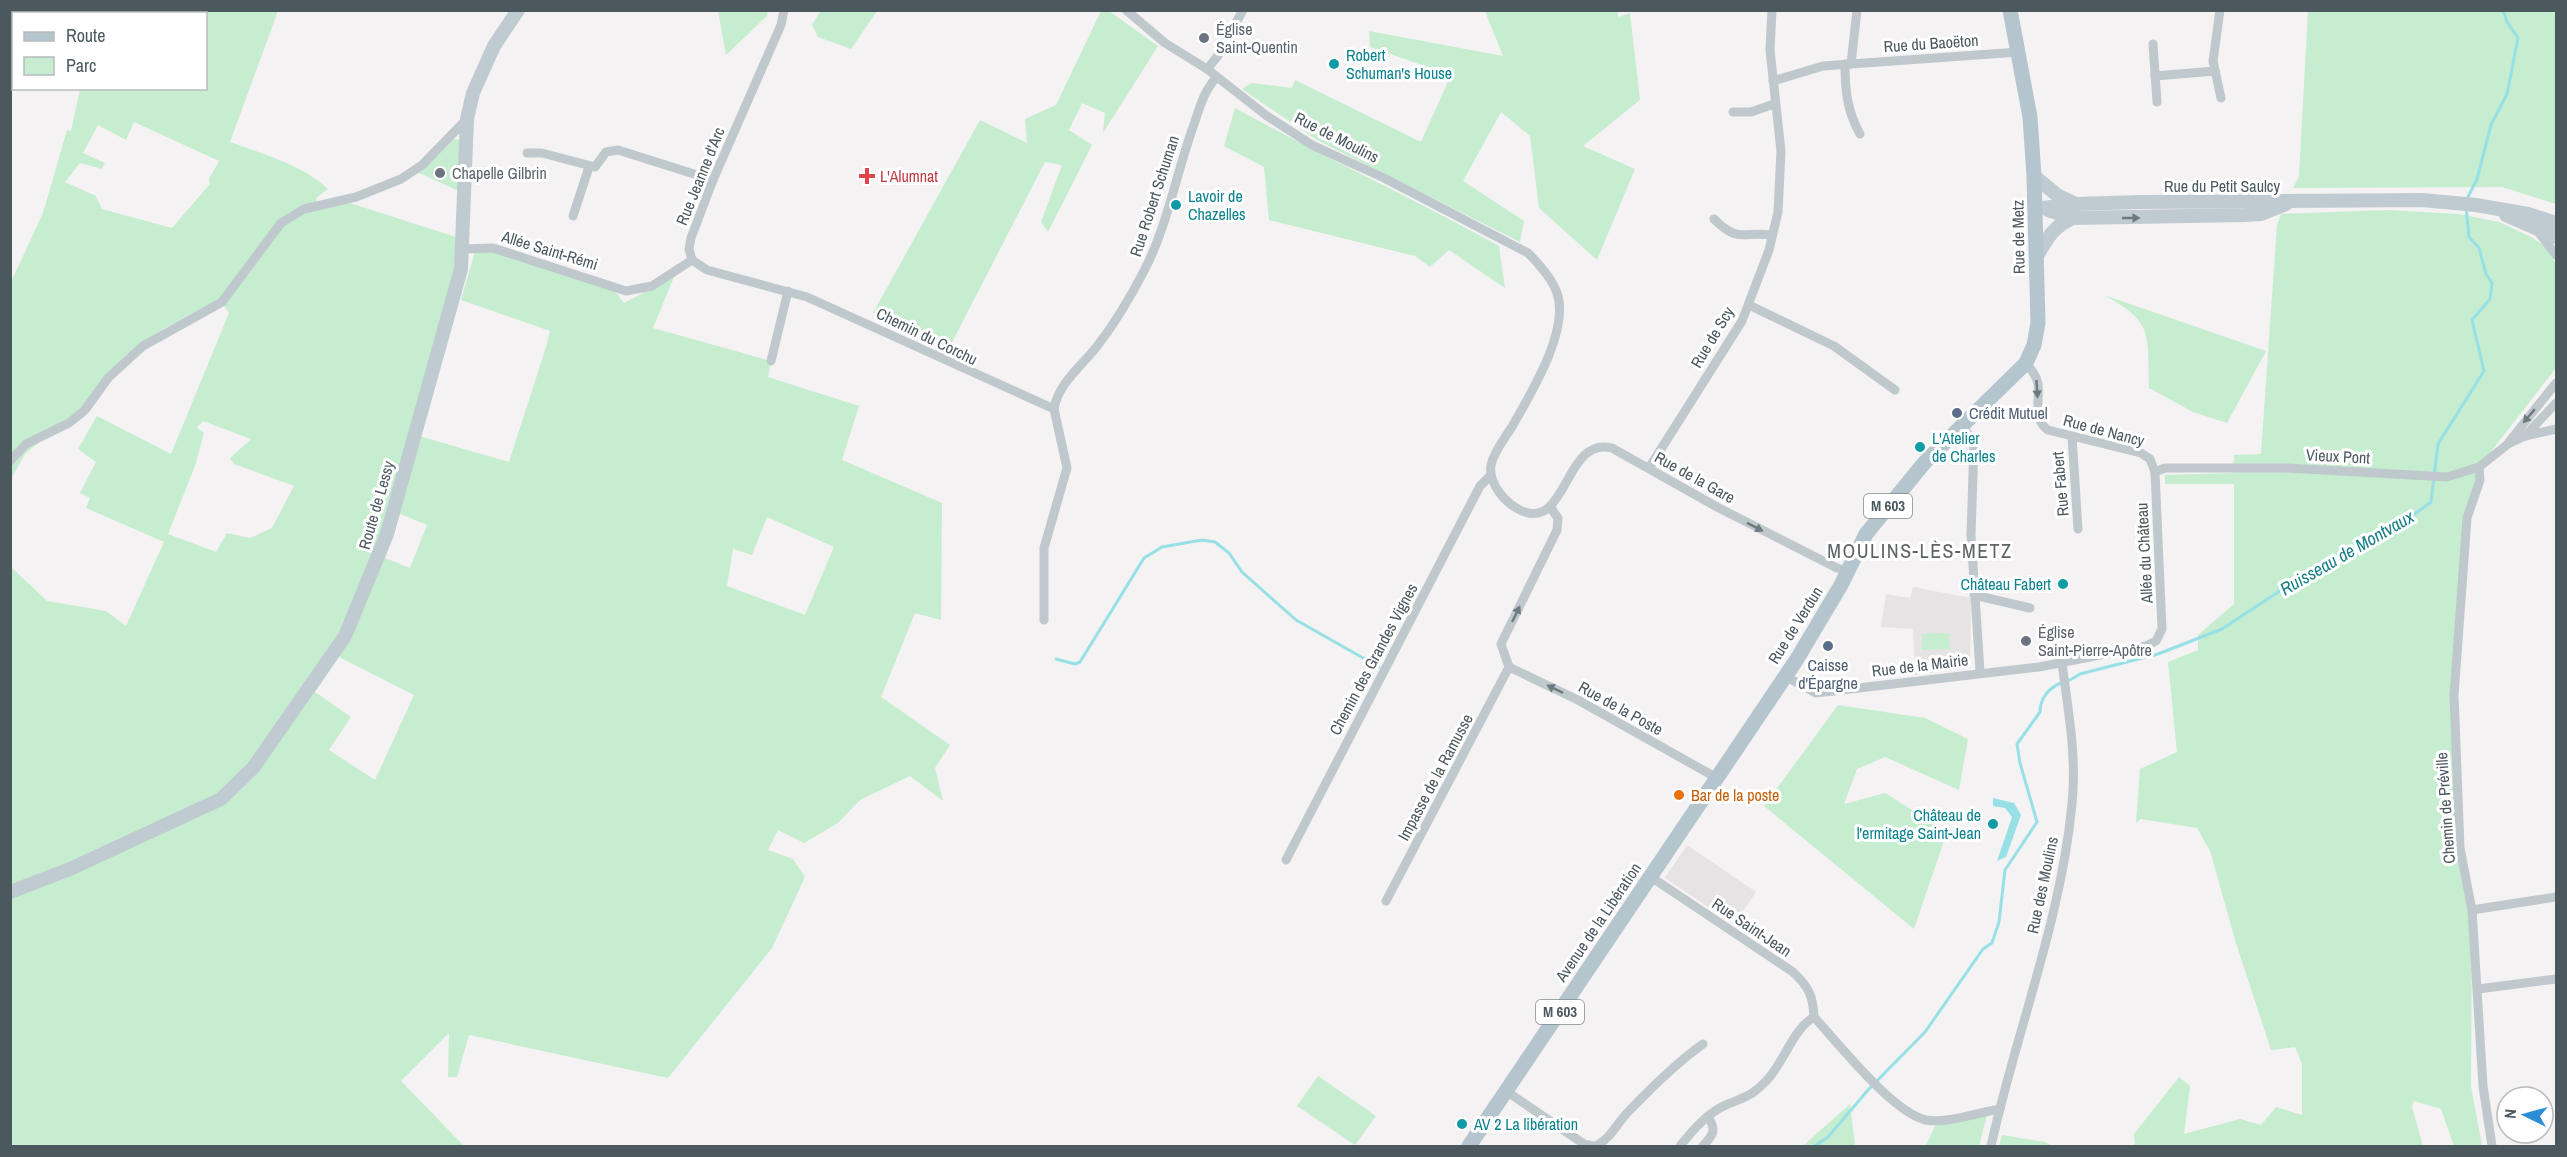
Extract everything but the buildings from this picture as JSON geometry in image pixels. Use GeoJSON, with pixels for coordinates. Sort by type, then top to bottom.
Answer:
{"type":"FeatureCollection","features":[{"type":"Feature","properties":{"kind":"main road","name":"M 603"},"geometry":{"type":"LineString","coordinates":[[2010,10],[2019,52]]}},
{"type":"Feature","properties":{"kind":"main road","name":"Rue de Metz"},"geometry":{"type":"LineString","coordinates":[[2019,52],[2030,117],[2034,176],[2041,209],[2036,258],[2038,323],[2034,345],[2026,363]]}},
{"type":"Feature","properties":{"kind":"main road","name":"Rue de Verdun"},"geometry":{"type":"LineString","coordinates":[[1717,778],[1810,638],[1866,534],[1878,517],[1925,462],[2026,363]]}},
{"type":"Feature","properties":{"kind":"main road","name":"Avenue de la Libération"},"geometry":{"type":"LineString","coordinates":[[1469,1146],[1717,778]]}},
{"type":"Feature","properties":{"kind":"street","name":"Route de Lessy"},"geometry":{"type":"LineString","coordinates":[[10,892],[57,874],[221,799],[254,768],[334,655],[356,613],[387,534],[461,269],[467,119],[473,93],[483,67],[504,28],[518,10]]}},
{"type":"Feature","properties":{"kind":"street","name":"Rue Jeanne d'Arc"},"geometry":{"type":"LineString","coordinates":[[692,260],[689,249],[691,238],[713,180],[781,25],[784,10]]}},
{"type":"Feature","properties":{"kind":"street","name":"Rue de Moulins"},"geometry":{"type":"LineString","coordinates":[[1126,10],[1165,43],[1207,69],[1267,116],[1312,145],[1384,178],[1528,253],[1550,279],[1557,293],[1560,311],[1557,329],[1535,383],[1492,463],[1491,475]]}},
{"type":"Feature","properties":{"kind":"street"},"geometry":{"type":"LineString","coordinates":[[1207,69],[1217,57],[1243,10]]}},
{"type":"Feature","properties":{"kind":"street"},"geometry":{"type":"LineString","coordinates":[[1749,305],[1778,212],[1781,151],[1774,104],[1770,50],[1772,10]]}},
{"type":"Feature","properties":{"kind":"street"},"geometry":{"type":"LineString","coordinates":[[1857,10],[1848,64],[1846,98],[1850,117],[1860,134]]}},
{"type":"Feature","properties":{"kind":"street"},"geometry":{"type":"LineString","coordinates":[[2220,10],[2213,60],[2221,98]]}},
{"type":"Feature","properties":{"kind":"street"},"geometry":{"type":"LineString","coordinates":[[2153,44],[2157,102]]}},
{"type":"Feature","properties":{"kind":"street","name":"Rue du Baoëton"},"geometry":{"type":"LineString","coordinates":[[1773,81],[1823,66],[2019,52]]}},
{"type":"Feature","properties":{"kind":"street"},"geometry":{"type":"LineString","coordinates":[[2155,76],[2215,70]]}},
{"type":"Feature","properties":{"kind":"street","name":"Rue Robert Schuman"},"geometry":{"type":"LineString","coordinates":[[1054,409],[1065,384],[1098,345],[1143,273],[1157,243],[1176,174],[1203,97],[1216,78]]}},
{"type":"Feature","properties":{"kind":"street"},"geometry":{"type":"LineString","coordinates":[[1733,112],[1751,112],[1774,104]]}},
{"type":"Feature","properties":{"kind":"street"},"geometry":{"type":"LineString","coordinates":[[10,460],[26,444],[69,423],[85,410],[108,378],[143,346],[222,302],[281,223],[304,209],[356,197],[401,179],[422,165],[467,119]]}},
{"type":"Feature","properties":{"kind":"street"},"geometry":{"type":"LineString","coordinates":[[526,153],[542,153],[589,167],[599,164],[606,152],[611,149],[713,180]]}},
{"type":"Feature","properties":{"kind":"street"},"geometry":{"type":"LineString","coordinates":[[573,216],[589,167]]}},
{"type":"Feature","properties":{"kind":"street","name":"Rue du Petit Saulcy"},"geometry":{"type":"LineString","coordinates":[[2034,176],[2074,211]]}},
{"type":"Feature","properties":{"kind":"street","name":"Rue du Petit Saulcy"},"geometry":{"type":"LineString","coordinates":[[2041,209],[2253,215],[2291,202],[2422,200],[2458,202],[2496,211]]}},
{"type":"Feature","properties":{"kind":"street"},"geometry":{"type":"LineString","coordinates":[[2036,258],[2049,234],[2074,211]]}},
{"type":"Feature","properties":{"kind":"street"},"geometry":{"type":"LineString","coordinates":[[2496,211],[2528,214],[2556,223]]}},
{"type":"Feature","properties":{"kind":"street"},"geometry":{"type":"LineString","coordinates":[[2496,211],[2556,237]]}},
{"type":"Feature","properties":{"kind":"street"},"geometry":{"type":"LineString","coordinates":[[1714,219],[1725,231],[1744,237],[1772,235]]}},
{"type":"Feature","properties":{"kind":"street"},"geometry":{"type":"LineString","coordinates":[[2537,230],[2556,255]]}},
{"type":"Feature","properties":{"kind":"street","name":"Allée Saint-Rémi"},"geometry":{"type":"LineString","coordinates":[[463,249],[493,248],[626,291],[652,286],[692,260]]}},
{"type":"Feature","properties":{"kind":"street"},"geometry":{"type":"LineString","coordinates":[[692,260],[698,267],[707,270],[788,291],[771,361]]}},
{"type":"Feature","properties":{"kind":"street","name":"Chemin du Corchu"},"geometry":{"type":"LineString","coordinates":[[788,291],[903,339],[976,376],[1054,409]]}},
{"type":"Feature","properties":{"kind":"street","name":"Rue de Scy"},"geometry":{"type":"LineString","coordinates":[[1649,468],[1742,321],[1749,305],[1834,346],[1895,390]]}},
{"type":"Feature","properties":{"kind":"street","name":"Rue de Nancy"},"geometry":{"type":"LineString","coordinates":[[2026,363],[2038,384],[2038,418],[2048,430],[2141,453],[2150,459],[2155,472]]}},
{"type":"Feature","properties":{"kind":"street"},"geometry":{"type":"LineString","coordinates":[[2479,467],[2508,444],[2555,388]]}},
{"type":"Feature","properties":{"kind":"street"},"geometry":{"type":"LineString","coordinates":[[2525,436],[2556,402]]}},
{"type":"Feature","properties":{"kind":"street"},"geometry":{"type":"LineString","coordinates":[[1044,620],[1044,548],[1067,468],[1054,409]]}},
{"type":"Feature","properties":{"kind":"street"},"geometry":{"type":"LineString","coordinates":[[1962,426],[1974,443],[1971,535],[1980,672]]}},
{"type":"Feature","properties":{"kind":"street"},"geometry":{"type":"LineString","coordinates":[[2508,444],[2525,436],[2556,429]]}},
{"type":"Feature","properties":{"kind":"street","name":"Rue Fabert"},"geometry":{"type":"LineString","coordinates":[[2072,436],[2079,530]]}},
{"type":"Feature","properties":{"kind":"street","name":"Rue de la Gare"},"geometry":{"type":"LineString","coordinates":[[1550,507],[1584,454],[1596,446],[1612,448],[1736,517],[1848,571]]}},
{"type":"Feature","properties":{"kind":"street","name":"Vieux Pont"},"geometry":{"type":"LineString","coordinates":[[2155,472],[2165,468],[2229,468],[2447,477],[2465,474],[2479,467]]}},
{"type":"Feature","properties":{"kind":"street","name":"Chemin de Préville"},"geometry":{"type":"LineString","coordinates":[[2479,467],[2480,480],[2468,518],[2454,695],[2460,849],[2472,910],[2483,1086],[2492,1146]]}},
{"type":"Feature","properties":{"kind":"street","name":"Allée du Château"},"geometry":{"type":"LineString","coordinates":[[2062,663],[2152,645],[2160,636],[2155,472]]}},
{"type":"Feature","properties":{"kind":"street"},"geometry":{"type":"LineString","coordinates":[[1491,475],[1500,493],[1523,511],[1536,514],[1550,507],[1558,518],[1557,530],[1501,644],[1509,667]]}},
{"type":"Feature","properties":{"kind":"street","name":"Chemin des Grandes Vignes"},"geometry":{"type":"LineString","coordinates":[[1286,860],[1480,486],[1491,475]]}},
{"type":"Feature","properties":{"kind":"street"},"geometry":{"type":"LineString","coordinates":[[1974,595],[2030,608]]}},
{"type":"Feature","properties":{"kind":"street","name":"Rue de la Mairie"},"geometry":{"type":"LineString","coordinates":[[1785,676],[1816,693],[2062,663]]}},
{"type":"Feature","properties":{"kind":"street","name":"Rue des Moulins"},"geometry":{"type":"LineString","coordinates":[[1991,1146],[2050,924],[2072,803],[2074,763],[2062,663]]}},
{"type":"Feature","properties":{"kind":"street","name":"Rue de la Poste"},"geometry":{"type":"LineString","coordinates":[[1509,667],[1578,700],[1717,778]]}},
{"type":"Feature","properties":{"kind":"street","name":"Impasse de la Ramusse"},"geometry":{"type":"LineString","coordinates":[[1386,901],[1509,667]]}},
{"type":"Feature","properties":{"kind":"street","name":"Rue Saint-Jean"},"geometry":{"type":"LineString","coordinates":[[1651,877],[1793,972],[1807,985],[1813,995],[1814,1017]]}},
{"type":"Feature","properties":{"kind":"street"},"geometry":{"type":"LineString","coordinates":[[2472,910],[2556,897]]}},
{"type":"Feature","properties":{"kind":"street"},"geometry":{"type":"LineString","coordinates":[[2478,989],[2556,979]]}},
{"type":"Feature","properties":{"kind":"street"},"geometry":{"type":"LineString","coordinates":[[1680,1146],[1697,1125],[1708,1117],[1728,1104],[1751,1096],[1774,1072],[1805,1023],[1814,1017],[1879,1089],[1916,1116],[1928,1120],[1942,1120],[2000,1109]]}},
{"type":"Feature","properties":{"kind":"street"},"geometry":{"type":"LineString","coordinates":[[1506,1091],[1584,1144],[1595,1146],[1605,1142],[1626,1114],[1688,1055],[1703,1044]]}},
{"type":"Feature","properties":{"kind":"street"},"geometry":{"type":"LineString","coordinates":[[1704,1146],[1714,1132],[1715,1126],[1708,1117]]}},
{"type":"Feature","properties":{"kind":"shaded area"},"geometry":{"type":"Polygon","coordinates":[[[1913,587],[1971,598],[1970,667],[1915,675],[1913,629],[1881,627],[1886,594],[1910,598],[1913,587]]]}},
{"type":"Feature","properties":{"kind":"shaded area"},"geometry":{"type":"Polygon","coordinates":[[[1687,845],[1756,892],[1734,924],[1665,878],[1687,845]]]}},
{"type":"Feature","properties":{"kind":"green space"},"geometry":{"type":"Polygon","coordinates":[[[718,10],[768,11],[767,16],[726,55],[718,10]]]}},
{"type":"Feature","properties":{"kind":"green space"},"geometry":{"type":"Polygon","coordinates":[[[821,10],[877,11],[851,49],[818,37],[812,25],[821,10]]]}},
{"type":"Feature","properties":{"kind":"green space"},"geometry":{"type":"Polygon","coordinates":[[[43,11],[278,11],[230,142],[282,161],[318,181],[328,189],[316,198],[319,209],[350,203],[459,238],[456,268],[411,423],[419,436],[509,462],[547,344],[550,331],[461,300],[476,248],[609,283],[624,303],[674,277],[653,328],[771,361],[768,377],[859,406],[842,460],[942,503],[941,620],[915,613],[881,697],[950,745],[935,768],[943,801],[910,776],[860,800],[838,823],[804,843],[778,830],[768,850],[793,859],[805,877],[772,948],[668,1078],[469,1035],[457,1077],[448,1077],[449,1033],[401,1081],[464,1146],[11,1146],[11,567],[47,601],[106,611],[126,626],[164,542],[86,508],[90,498],[80,493],[96,462],[78,449],[97,416],[171,454],[229,313],[219,299],[163,329],[141,344],[84,405],[25,454],[11,479],[11,282],[43,213],[67,130],[71,131],[80,90],[207,90],[207,12],[43,11]],[[134,122],[126,140],[98,125],[83,153],[105,163],[102,169],[80,163],[65,182],[96,196],[102,209],[172,228],[210,184],[209,179],[219,161],[134,122]],[[203,421],[197,428],[204,433],[195,466],[168,534],[216,552],[227,533],[250,538],[272,528],[294,486],[234,464],[230,458],[251,439],[203,421]],[[393,511],[392,536],[385,558],[410,568],[427,525],[393,511]],[[767,517],[752,555],[733,549],[727,586],[805,615],[834,547],[767,517]],[[339,657],[315,692],[351,717],[329,750],[375,780],[414,695],[339,657]]]}},
{"type":"Feature","properties":{"kind":"green space"},"geometry":{"type":"Polygon","coordinates":[[[1101,11],[1109,11],[1158,46],[1103,133],[1105,113],[1082,103],[1069,130],[1092,145],[1048,232],[1041,222],[1062,165],[1045,162],[949,348],[873,313],[980,120],[1027,143],[1025,119],[1056,105],[1101,11]]]}},
{"type":"Feature","properties":{"kind":"green space"},"geometry":{"type":"Polygon","coordinates":[[[1485,11],[1618,11],[1618,17],[1630,13],[1640,100],[1583,146],[1635,169],[1597,260],[1539,208],[1530,136],[1501,112],[1463,181],[1524,221],[1520,242],[1317,140],[1242,89],[1251,83],[1292,88],[1295,80],[1421,142],[1451,75],[1370,47],[1369,31],[1503,56],[1485,11]]]}},
{"type":"Feature","properties":{"kind":"green space"},"geometry":{"type":"Polygon","coordinates":[[[2308,11],[2556,11],[2556,204],[2502,187],[2293,188],[2299,176],[2308,11]]]}},
{"type":"Feature","properties":{"kind":"green space"},"geometry":{"type":"Polygon","coordinates":[[[1235,108],[1499,246],[1505,288],[1449,250],[1430,267],[1415,256],[1269,220],[1264,167],[1224,146],[1235,108]]]}},
{"type":"Feature","properties":{"kind":"green space"},"geometry":{"type":"Polygon","coordinates":[[[454,139],[460,140],[461,192],[417,172],[454,139]]]}},
{"type":"Feature","properties":{"kind":"green space"},"geometry":{"type":"Polygon","coordinates":[[[2387,210],[2459,214],[2499,222],[2531,237],[2547,248],[2556,264],[2556,368],[2479,467],[2469,512],[2454,695],[2460,848],[2472,910],[2471,1086],[2482,1146],[2454,1146],[2441,1109],[2414,1101],[2412,1107],[2423,1146],[2135,1146],[2134,1134],[2179,1077],[2190,1086],[2184,1134],[2240,1119],[2261,1125],[2276,1107],[2302,1115],[2302,1064],[2295,1047],[2271,1050],[2236,943],[2210,851],[2197,828],[2141,819],[2136,823],[2140,769],[2177,752],[2168,662],[2198,650],[2198,635],[2234,604],[2234,484],[2165,484],[2165,475],[2233,473],[2234,455],[2261,454],[2277,225],[2281,214],[2387,210]]]}},
{"type":"Feature","properties":{"kind":"green space"},"geometry":{"type":"Polygon","coordinates":[[[2104,295],[2266,351],[2227,423],[2193,412],[2149,388],[2145,332],[2140,322],[2132,314],[2104,295]]]}},
{"type":"Feature","properties":{"kind":"green space"},"geometry":{"type":"Polygon","coordinates":[[[1949,633],[1950,649],[1922,650],[1922,634],[1949,633]]]}},
{"type":"Feature","properties":{"kind":"green space"},"geometry":{"type":"Polygon","coordinates":[[[1838,705],[1925,718],[1968,739],[1959,790],[1885,757],[1857,769],[1844,804],[1885,793],[1947,832],[1914,929],[1764,806],[1838,705]]]}},
{"type":"Feature","properties":{"kind":"green space"},"geometry":{"type":"Polygon","coordinates":[[[1318,1076],[1376,1116],[1355,1145],[1297,1106],[1318,1076]]]}},
{"type":"Feature","properties":{"kind":"green space"},"geometry":{"type":"Polygon","coordinates":[[[1850,1104],[1855,1146],[1803,1146],[1850,1104]]]}},
{"type":"Feature","properties":{"kind":"green space"},"geometry":{"type":"Polygon","coordinates":[[[1988,1111],[1979,1146],[1926,1146],[1937,1121],[1988,1111]]]}},
{"type":"Feature","properties":{"kind":"green space"},"geometry":{"type":"Polygon","coordinates":[[[2002,1135],[2045,1142],[2052,1146],[1999,1146],[2002,1135]]]}},
{"type":"Feature","properties":{"kind":"water"},"geometry":{"type":"Polygon","coordinates":[[[1993,798],[2014,803],[2021,815],[2006,857],[1997,861],[2012,817],[2005,808],[1993,806],[1993,798]]]}},
{"type":"Feature","properties":{"kind":"waterway","name":"Ruisseau de Montvaux"},"geometry":{"type":"LineString","coordinates":[[2466,201],[2477,179],[2491,125],[2507,94],[2518,38],[2507,22],[2503,10]]}},
{"type":"Feature","properties":{"kind":"waterway","name":"Ruisseau de Montvaux"},"geometry":{"type":"LineString","coordinates":[[2070,680],[2080,674],[2158,654],[2222,629],[2310,571],[2393,530],[2431,502],[2438,444],[2484,371],[2472,320],[2490,299],[2492,283],[2486,274],[2479,248],[2469,237],[2466,207]]}},
{"type":"Feature","properties":{"kind":"waterway"},"geometry":{"type":"LineString","coordinates":[[1056,659],[1075,664],[1080,662],[1144,558],[1162,547],[1202,540],[1215,542],[1229,553],[1242,572],[1296,620],[1379,667]]}},
{"type":"Feature","properties":{"kind":"waterway","name":"Ruisseau de Montvaux"},"geometry":{"type":"LineString","coordinates":[[1815,1146],[1828,1137],[1868,1090],[1925,1032],[1983,949],[1992,943],[1999,922],[2005,870],[2037,822],[2020,763],[2017,744],[2040,712],[2046,694],[2061,683]]}},
{"type":"Feature","properties":{"kind":"place","name":"Église Saint-Quentin"},"geometry":{"type":"Point","coordinates":[1204,38]}},
{"type":"Feature","properties":{"kind":"place","name":"Robert Schuman's House"},"geometry":{"type":"Point","coordinates":[1334,64]}},
{"type":"Feature","properties":{"kind":"place","name":"Chapelle Gilbrin"},"geometry":{"type":"Point","coordinates":[440,173]}},
{"type":"Feature","properties":{"kind":"place","name":"L'Alumnat"},"geometry":{"type":"Point","coordinates":[867,176]}},
{"type":"Feature","properties":{"kind":"place","name":"Lavoir de Chazelles"},"geometry":{"type":"Point","coordinates":[1176,205]}},
{"type":"Feature","properties":{"kind":"place","name":"Crédit Mutuel"},"geometry":{"type":"Point","coordinates":[1957,413]}},
{"type":"Feature","properties":{"kind":"place","name":"L'Atelier de Charles"},"geometry":{"type":"Point","coordinates":[1920,447]}},
{"type":"Feature","properties":{"kind":"place","name":"Château Fabert"},"geometry":{"type":"Point","coordinates":[2063,584]}},
{"type":"Feature","properties":{"kind":"place","name":"Église Saint-Pierre-Apôtre"},"geometry":{"type":"Point","coordinates":[2026,641]}},
{"type":"Feature","properties":{"kind":"place","name":"Caisse d'Épargne"},"geometry":{"type":"Point","coordinates":[1828,646]}},
{"type":"Feature","properties":{"kind":"place","name":"Bar de la poste"},"geometry":{"type":"Point","coordinates":[1679,795]}},
{"type":"Feature","properties":{"kind":"place","name":"Château de l'ermitage Saint-Jean"},"geometry":{"type":"Point","coordinates":[1993,824]}},
{"type":"Feature","properties":{"kind":"place","name":"AV 2 La libération"},"geometry":{"type":"Point","coordinates":[1462,1124]}},
{"type":"Feature","properties":{"kind":"district","name":"MOULINS-LÈS-METZ"},"geometry":{"type":"Point","coordinates":[1920,551]}}]}
